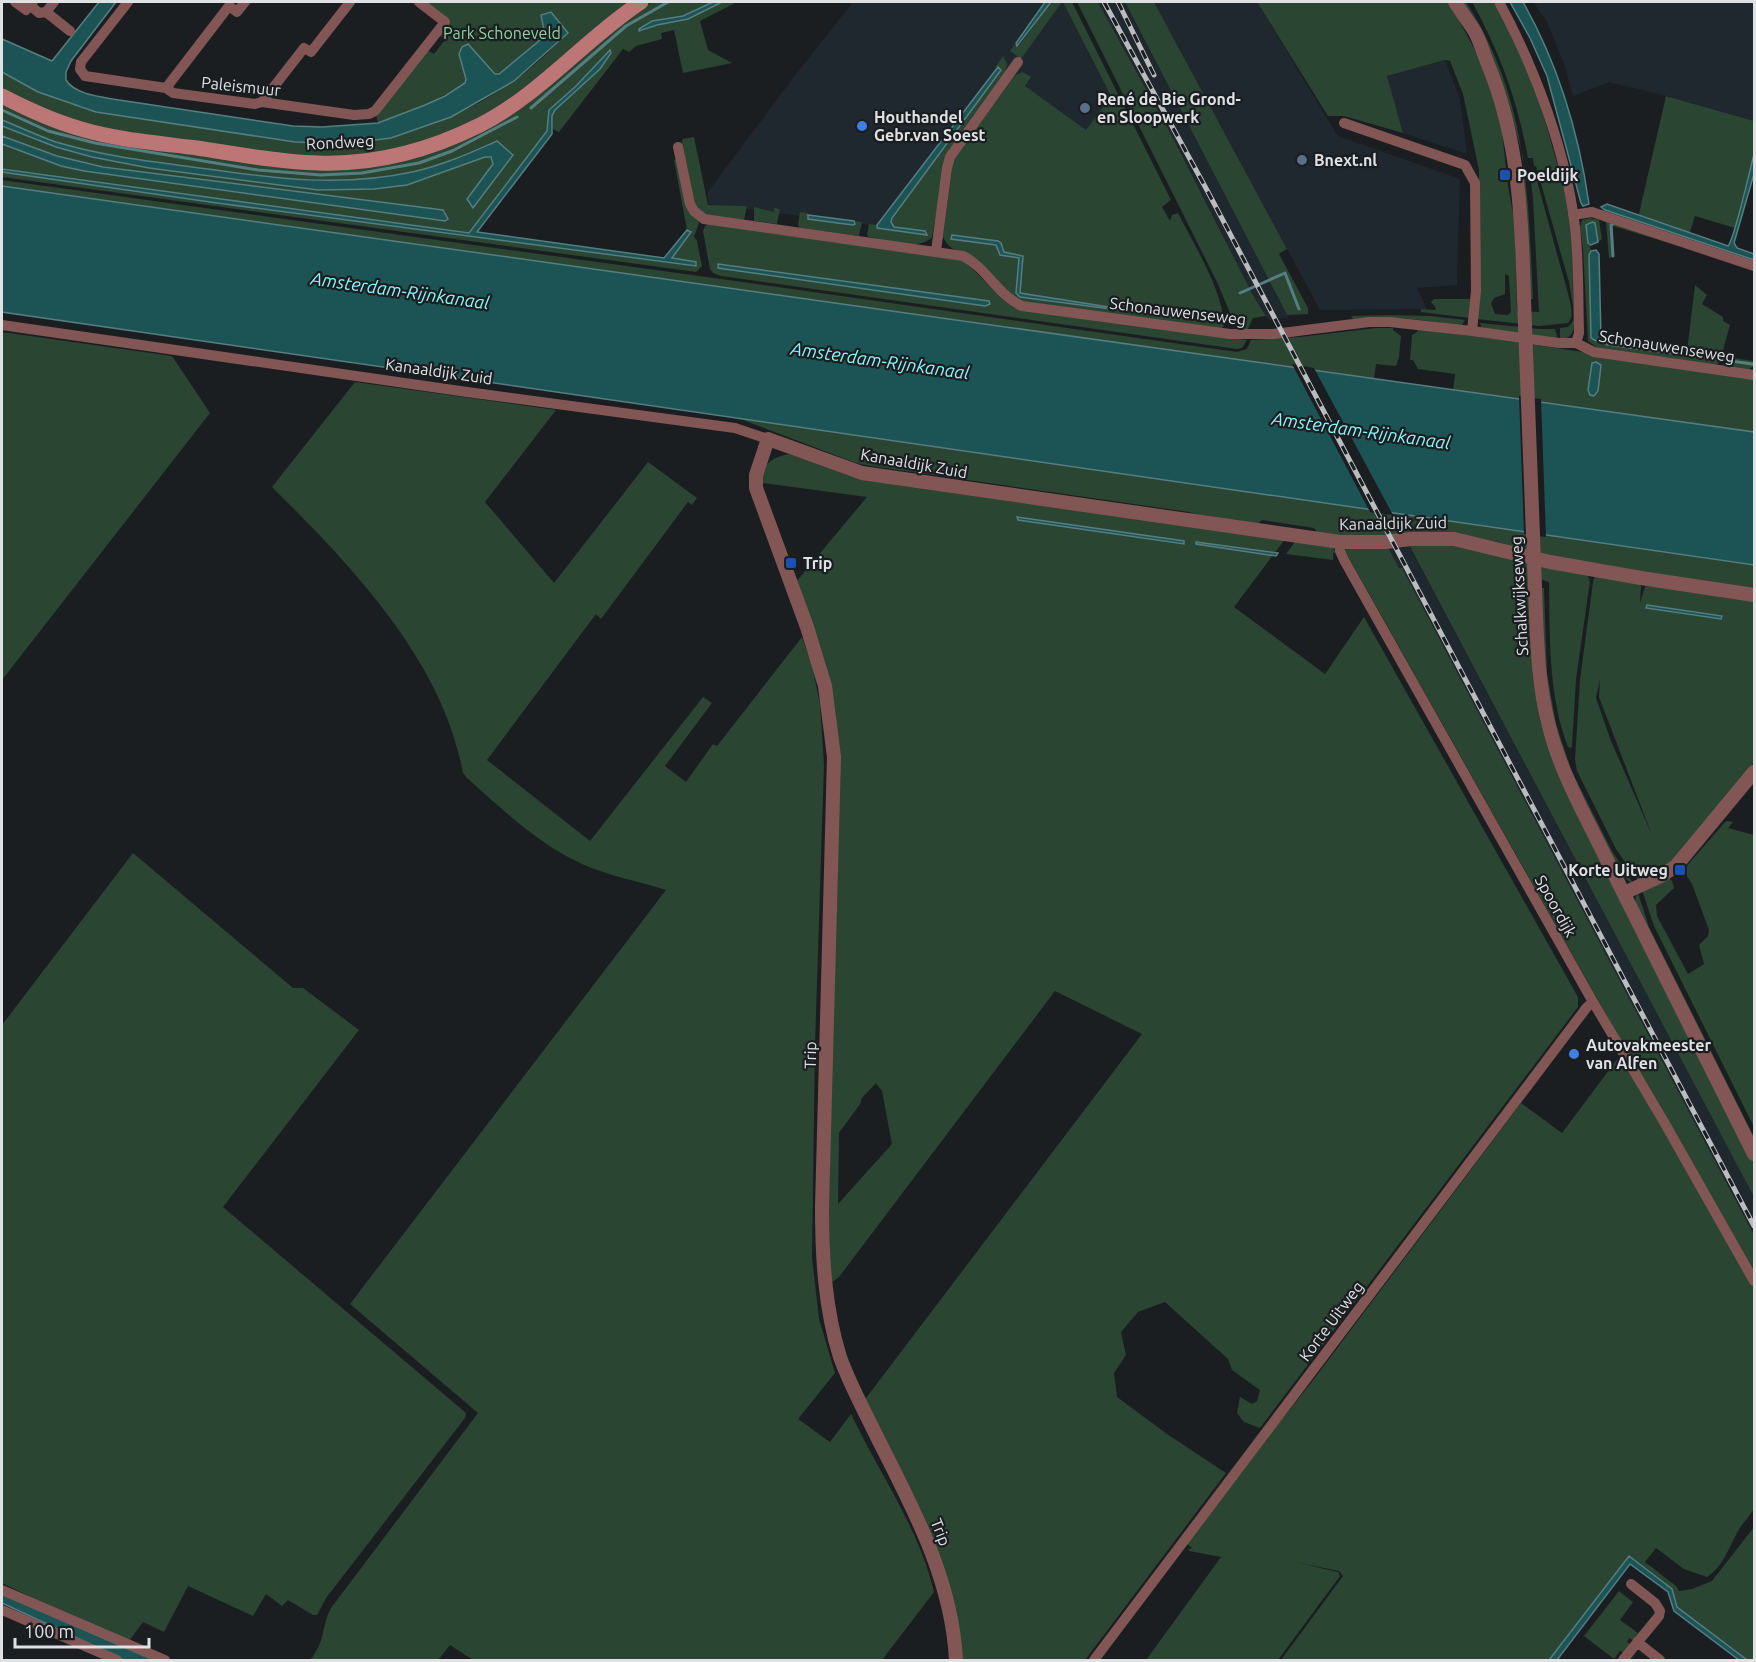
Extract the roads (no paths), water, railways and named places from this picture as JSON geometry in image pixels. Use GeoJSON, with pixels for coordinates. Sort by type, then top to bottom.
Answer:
{"type":"FeatureCollection","features":[{"type":"Feature","properties":{"kind":"main road","name":"Rondweg"},"geometry":{"type":"LineString","coordinates":[[2,96],[55,121],[110,136],[282,160],[318,163],[366,161],[429,147],[480,125],[501,113],[537,88],[585,45],[642,2]]}},
{"type":"Feature","properties":{"kind":"street"},"geometry":{"type":"LineString","coordinates":[[15,2],[26,10],[31,3],[39,13],[45,12],[54,2]]}},
{"type":"Feature","properties":{"kind":"street","name":"Paleismuur"},"geometry":{"type":"LineString","coordinates":[[128,2],[81,62],[80,69],[89,78],[166,88],[173,93],[255,104],[262,102],[354,115],[372,112],[445,22],[419,2]]}},
{"type":"Feature","properties":{"kind":"street"},"geometry":{"type":"LineString","coordinates":[[166,88],[229,6],[237,12],[245,2]]}},
{"type":"Feature","properties":{"kind":"street"},"geometry":{"type":"LineString","coordinates":[[262,102],[304,48],[311,52],[350,2]]}},
{"type":"Feature","properties":{"kind":"street","name":"Schalkwijkseweg"},"geometry":{"type":"LineString","coordinates":[[1455,2],[1476,34],[1504,104],[1518,179],[1522,228],[1539,674],[1553,741],[1565,775],[1755,1154]]}},
{"type":"Feature","properties":{"kind":"street","name":"Schonauwenseweg"},"geometry":{"type":"LineString","coordinates":[[1498,2],[1519,38],[1535,75],[1567,181],[1574,215],[1578,265],[1579,333],[1576,343]]}},
{"type":"Feature","properties":{"kind":"street"},"geometry":{"type":"LineString","coordinates":[[45,12],[70,32]]}},
{"type":"Feature","properties":{"kind":"street"},"geometry":{"type":"LineString","coordinates":[[936,251],[950,157],[1018,62]]}},
{"type":"Feature","properties":{"kind":"street"},"geometry":{"type":"LineString","coordinates":[[1344,123],[1469,168],[1475,183],[1476,291],[1472,331]]}},
{"type":"Feature","properties":{"kind":"street","name":"Schonauwenseweg"},"geometry":{"type":"LineString","coordinates":[[678,147],[690,204],[694,211],[704,219],[963,256],[981,268],[1006,297],[1022,306],[1230,334],[1301,332],[1369,322],[1406,323],[1559,344],[1576,343],[1594,352],[1755,375]]}},
{"type":"Feature","properties":{"kind":"street"},"geometry":{"type":"LineString","coordinates":[[1574,215],[1592,212],[1755,266]]}},
{"type":"Feature","properties":{"kind":"street","name":"Kanaaldijk Zuid"},"geometry":{"type":"LineString","coordinates":[[2,325],[443,389],[735,428],[862,473],[1340,542],[1376,543],[1411,539],[1454,539],[1560,564],[1755,595]]}},
{"type":"Feature","properties":{"kind":"street","name":"Trip"},"geometry":{"type":"LineString","coordinates":[[768,439],[757,469],[756,488],[807,627],[825,686],[834,757],[822,1208],[822,1249],[827,1299],[840,1357],[855,1394],[929,1542],[948,1607],[956,1660]]}},
{"type":"Feature","properties":{"kind":"street","name":"Spoordijk"},"geometry":{"type":"LineString","coordinates":[[1340,542],[1340,551],[1344,560],[1593,1002],[1665,1122],[1755,1281]]}},
{"type":"Feature","properties":{"kind":"street"},"geometry":{"type":"LineString","coordinates":[[1624,893],[1661,876],[1676,866],[1755,772]]}},
{"type":"Feature","properties":{"kind":"street","name":"Korte Uitweg"},"geometry":{"type":"LineString","coordinates":[[1094,1660],[1593,1002]]}},
{"type":"Feature","properties":{"kind":"street"},"geometry":{"type":"LineString","coordinates":[[1623,1660],[1659,1616],[1660,1611],[1655,1603],[1631,1584]]}},
{"type":"Feature","properties":{"kind":"street"},"geometry":{"type":"LineString","coordinates":[[2,1590],[165,1660]]}},
{"type":"Feature","properties":{"kind":"street"},"geometry":{"type":"LineString","coordinates":[[2,1610],[117,1660]]}},
{"type":"Feature","properties":{"kind":"street"},"geometry":{"type":"LineString","coordinates":[[1637,1642],[1660,1660]]}},
{"type":"Feature","properties":{"kind":"water"},"geometry":{"type":"Polygon","coordinates":[[[99,2],[116,2],[71,61],[66,72],[66,80],[76,89],[105,98],[293,126],[322,127],[378,123],[445,96],[465,83],[459,54],[462,47],[468,44],[495,74],[499,74],[545,36],[541,15],[551,12],[568,33],[514,81],[451,117],[391,138],[342,144],[295,142],[96,112],[38,92],[2,72],[2,39],[52,61],[99,2]]]}},
{"type":"Feature","properties":{"kind":"water"},"geometry":{"type":"Polygon","coordinates":[[[713,2],[722,2],[688,19],[639,31],[652,21],[683,16],[713,2]]]}},
{"type":"Feature","properties":{"kind":"water"},"geometry":{"type":"Polygon","coordinates":[[[1045,2],[1051,2],[1017,46],[1016,43],[1045,2]]]}},
{"type":"Feature","properties":{"kind":"water"},"geometry":{"type":"Polygon","coordinates":[[[1510,2],[1523,2],[1557,75],[1573,126],[1589,204],[1583,206],[1581,203],[1547,76],[1510,2]]]}},
{"type":"Feature","properties":{"kind":"water"},"geometry":{"type":"Polygon","coordinates":[[[610,50],[611,53],[600,69],[555,110],[552,116],[552,134],[477,232],[664,258],[687,230],[691,232],[672,258],[696,262],[696,266],[217,203],[2,172],[2,169],[469,233],[547,131],[549,110],[576,86],[610,50]]]}},
{"type":"Feature","properties":{"kind":"water"},"geometry":{"type":"Polygon","coordinates":[[[998,67],[1001,70],[892,218],[891,222],[894,227],[925,231],[927,235],[877,228],[877,225],[998,67]]]}},
{"type":"Feature","properties":{"kind":"water"},"geometry":{"type":"Polygon","coordinates":[[[2,120],[56,142],[94,152],[234,173],[310,180],[361,179],[412,172],[434,166],[497,141],[513,155],[473,208],[467,199],[493,164],[491,157],[485,157],[407,185],[374,189],[318,190],[149,168],[92,157],[56,147],[2,126],[2,120]]]}},
{"type":"Feature","properties":{"kind":"water"},"geometry":{"type":"Polygon","coordinates":[[[2,136],[57,156],[103,167],[443,210],[448,219],[445,221],[84,171],[61,166],[2,144],[2,136]]]}},
{"type":"Feature","properties":{"kind":"water"},"geometry":{"type":"Polygon","coordinates":[[[1754,154],[1754,174],[1734,243],[1737,248],[1754,254],[1754,260],[1601,207],[1607,204],[1728,246],[1738,218],[1754,154]]]}},
{"type":"Feature","properties":{"kind":"water","name":"Amsterdam-Rijnkanaal"},"geometry":{"type":"Polygon","coordinates":[[[2,186],[1754,432],[1754,565],[2,312],[2,186]]]}},
{"type":"Feature","properties":{"kind":"water"},"geometry":{"type":"Polygon","coordinates":[[[808,215],[854,221],[855,224],[808,219],[808,215]]]}},
{"type":"Feature","properties":{"kind":"water"},"geometry":{"type":"Polygon","coordinates":[[[1595,223],[1598,242],[1591,245],[1588,243],[1586,225],[1595,223]]]}},
{"type":"Feature","properties":{"kind":"water"},"geometry":{"type":"Polygon","coordinates":[[[952,235],[998,241],[1004,252],[1023,256],[1020,293],[1179,318],[1020,297],[1016,293],[1019,258],[1000,255],[996,245],[951,239],[952,235]]]}},
{"type":"Feature","properties":{"kind":"water"},"geometry":{"type":"Polygon","coordinates":[[[1596,250],[1599,254],[1601,338],[1596,341],[1591,338],[1589,255],[1591,251],[1596,250]]]}},
{"type":"Feature","properties":{"kind":"water"},"geometry":{"type":"Polygon","coordinates":[[[718,264],[989,301],[990,304],[985,306],[718,268],[718,264]]]}},
{"type":"Feature","properties":{"kind":"water"},"geometry":{"type":"Polygon","coordinates":[[[1596,362],[1601,365],[1598,391],[1594,396],[1590,395],[1588,390],[1592,363],[1596,362]]]}},
{"type":"Feature","properties":{"kind":"water"},"geometry":{"type":"Polygon","coordinates":[[[1017,517],[1184,541],[1184,544],[1018,520],[1017,517]]]}},
{"type":"Feature","properties":{"kind":"water"},"geometry":{"type":"Polygon","coordinates":[[[1196,542],[1278,553],[1276,556],[1196,544],[1196,542]]]}},
{"type":"Feature","properties":{"kind":"water"},"geometry":{"type":"Polygon","coordinates":[[[1647,605],[1722,616],[1721,619],[1646,608],[1647,605]]]}},
{"type":"Feature","properties":{"kind":"water"},"geometry":{"type":"Polygon","coordinates":[[[1629,1556],[1672,1589],[1677,1607],[1747,1660],[1739,1660],[1674,1611],[1668,1592],[1630,1564],[1557,1660],[1549,1660],[1629,1556]]]}},
{"type":"Feature","properties":{"kind":"water"},"geometry":{"type":"Polygon","coordinates":[[[2,1594],[154,1660],[124,1660],[2,1603],[2,1594]]]}},
{"type":"Feature","properties":{"kind":"waterway"},"geometry":{"type":"LineString","coordinates":[[531,108],[626,26],[668,2]]}},
{"type":"Feature","properties":{"kind":"waterway"},"geometry":{"type":"LineString","coordinates":[[2,110],[48,131],[95,143],[258,170],[321,175],[362,173],[419,163],[452,151],[517,117]]}},
{"type":"Feature","properties":{"kind":"waterway"},"geometry":{"type":"LineString","coordinates":[[1613,224],[1611,225],[1613,256]]}},
{"type":"Feature","properties":{"kind":"waterway"},"geometry":{"type":"LineString","coordinates":[[1240,293],[1285,273],[1299,309]]}},
{"type":"Feature","properties":{"kind":"waterway"},"geometry":{"type":"LineString","coordinates":[[1607,344],[1717,359]]}},
{"type":"Feature","properties":{"kind":"waterway"},"geometry":{"type":"LineString","coordinates":[[1731,361],[1752,364]]}},
{"type":"Feature","properties":{"kind":"railway"},"geometry":{"type":"LineString","coordinates":[[1104,2],[1208,192],[1754,1226]]}},
{"type":"Feature","properties":{"kind":"railway"},"geometry":{"type":"LineString","coordinates":[[1118,2],[1154,75]]}},
{"type":"Feature","properties":{"kind":"place","name":"René de Bie Grond- en Sloopwerk"},"geometry":{"type":"Point","coordinates":[1085,108]}},
{"type":"Feature","properties":{"kind":"place","name":"Houthandel Gebr.van Soest"},"geometry":{"type":"Point","coordinates":[862,126]}},
{"type":"Feature","properties":{"kind":"place","name":"Bnext.nl"},"geometry":{"type":"Point","coordinates":[1302,160]}},
{"type":"Feature","properties":{"kind":"place","name":"Poeldijk"},"geometry":{"type":"Point","coordinates":[1505,175]}},
{"type":"Feature","properties":{"kind":"place","name":"Trip"},"geometry":{"type":"Point","coordinates":[791,563]}},
{"type":"Feature","properties":{"kind":"place","name":"Korte Uitweg"},"geometry":{"type":"Point","coordinates":[1680,870]}},
{"type":"Feature","properties":{"kind":"place","name":"Autovakmeester van Alfen"},"geometry":{"type":"Point","coordinates":[1574,1054]}},
{"type":"Feature","properties":{"kind":"park label","name":"Park Schoneveld"},"geometry":{"type":"Point","coordinates":[502,33]}}]}
